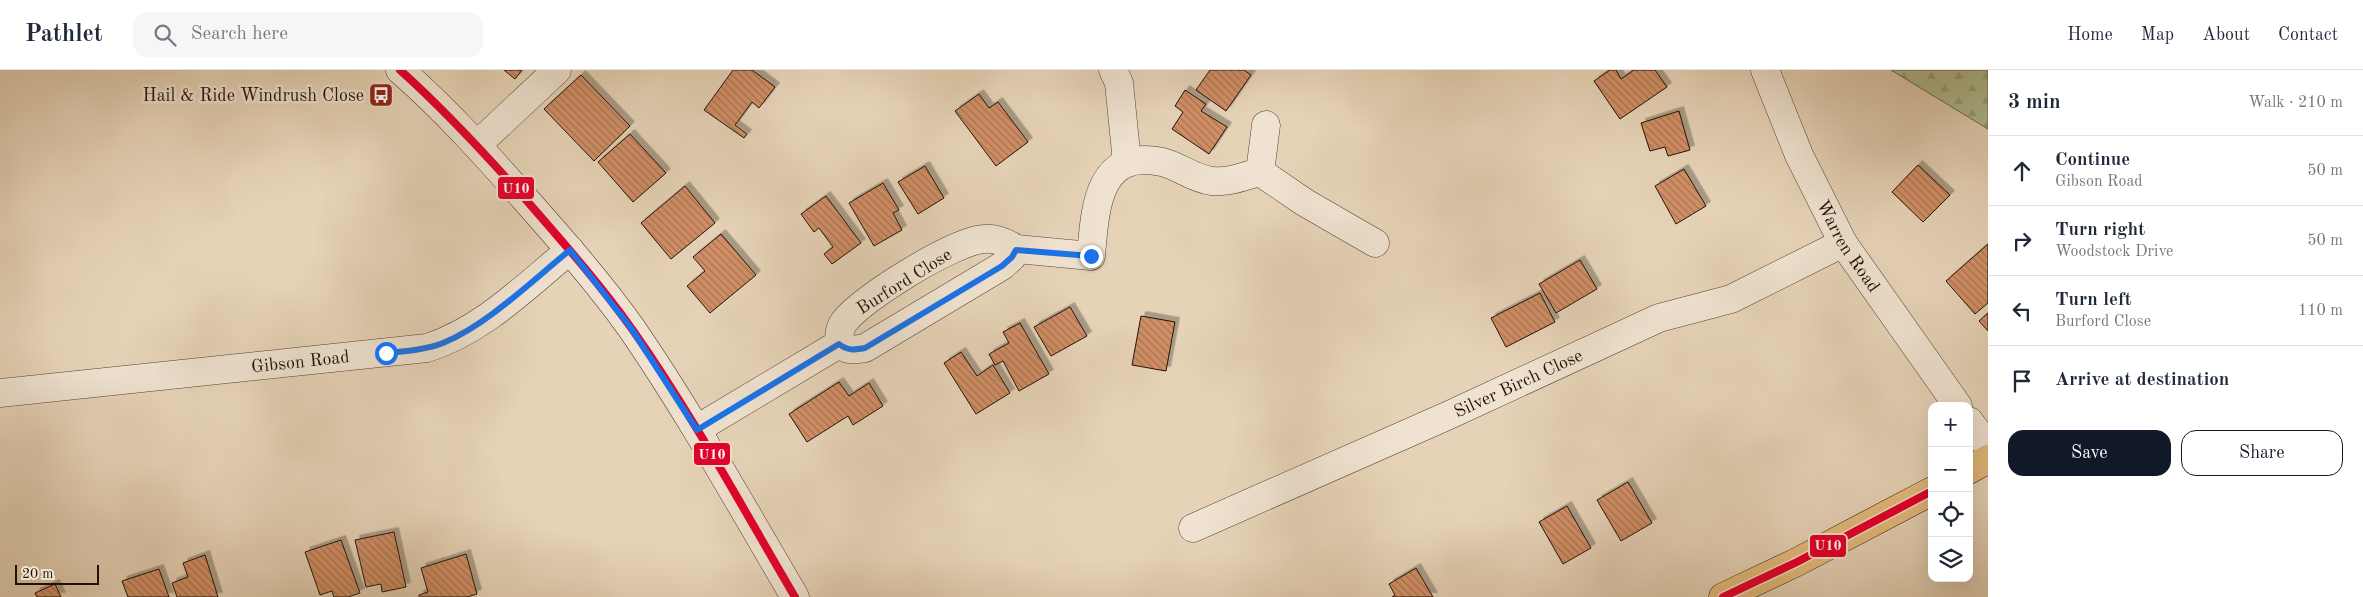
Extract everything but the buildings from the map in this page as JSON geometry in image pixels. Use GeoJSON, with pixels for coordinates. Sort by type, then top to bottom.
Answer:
{"type":"FeatureCollection","features":[{"type":"Feature","properties":{"kind":"main road"},"geometry":{"type":"LineString","coordinates":[[1973,468],[1988,459]]}},
{"type":"Feature","properties":{"kind":"main road"},"geometry":{"type":"LineString","coordinates":[[1723,597],[1797,562],[1930,492]]}},
{"type":"Feature","properties":{"kind":"street"},"geometry":{"type":"LineString","coordinates":[[400,70],[477,145],[570,250],[631,328],[697,430],[795,597]]}},
{"type":"Feature","properties":{"kind":"street"},"geometry":{"type":"LineString","coordinates":[[477,145],[557,70]]}},
{"type":"Feature","properties":{"kind":"street"},"geometry":{"type":"LineString","coordinates":[[1113,70],[1118,83],[1127,162],[1145,159],[1163,162],[1210,181],[1227,181],[1260,172],[1304,202],[1375,243]]}},
{"type":"Feature","properties":{"kind":"street","name":"Warren Road"},"geometry":{"type":"LineString","coordinates":[[1765,70],[1799,155],[1843,242],[1955,402]]}},
{"type":"Feature","properties":{"kind":"street"},"geometry":{"type":"LineString","coordinates":[[1260,172],[1266,126]]}},
{"type":"Feature","properties":{"kind":"street","name":"Burford Close"},"geometry":{"type":"LineString","coordinates":[[1016,250],[1012,257],[1002,266],[865,348],[845,349],[839,344],[839,332],[842,324],[851,314],[941,254],[967,243],[984,239],[1000,241],[1016,250],[1091,256],[1094,224],[1103,184],[1118,166],[1127,162]]}},
{"type":"Feature","properties":{"kind":"street","name":"Silver Birch Close"},"geometry":{"type":"LineString","coordinates":[[1193,528],[1514,386],[1659,318],[1731,299],[1843,242]]}},
{"type":"Feature","properties":{"kind":"street","name":"Gibson Road"},"geometry":{"type":"LineString","coordinates":[[0,393],[427,348],[443,343],[482,320],[570,250]]}},
{"type":"Feature","properties":{"kind":"street"},"geometry":{"type":"LineString","coordinates":[[697,430],[839,344]]}},
{"type":"Feature","properties":{"kind":"street"},"geometry":{"type":"LineString","coordinates":[[1973,426],[1988,446]]}},
{"type":"Feature","properties":{"kind":"green space"},"geometry":{"type":"Polygon","coordinates":[[[1891,70],[1988,70],[1988,129],[1891,70]]]}},
{"type":"Feature","properties":{"kind":"transit line","name":"U10"},"geometry":{"type":"LineString","coordinates":[[400,70],[452,120],[502,173],[572,253],[621,313],[696,427],[795,597]]}},
{"type":"Feature","properties":{"kind":"transit line","name":"U10"},"geometry":{"type":"LineString","coordinates":[[1723,597],[1797,562],[1930,492]]}},
{"type":"Feature","properties":{"kind":"place","name":"Hail & Ride Windrush Close"},"geometry":{"type":"Point","coordinates":[381,95]}},
{"type":"Feature","properties":{"kind":"route"},"geometry":{"type":"LineString","coordinates":[[386,353],[427,348],[457,336],[514,296],[570,250],[631,328],[697,430],[839,344],[845,349],[865,348],[1002,266],[1012,257],[1016,250],[1091,256]]}}]}
